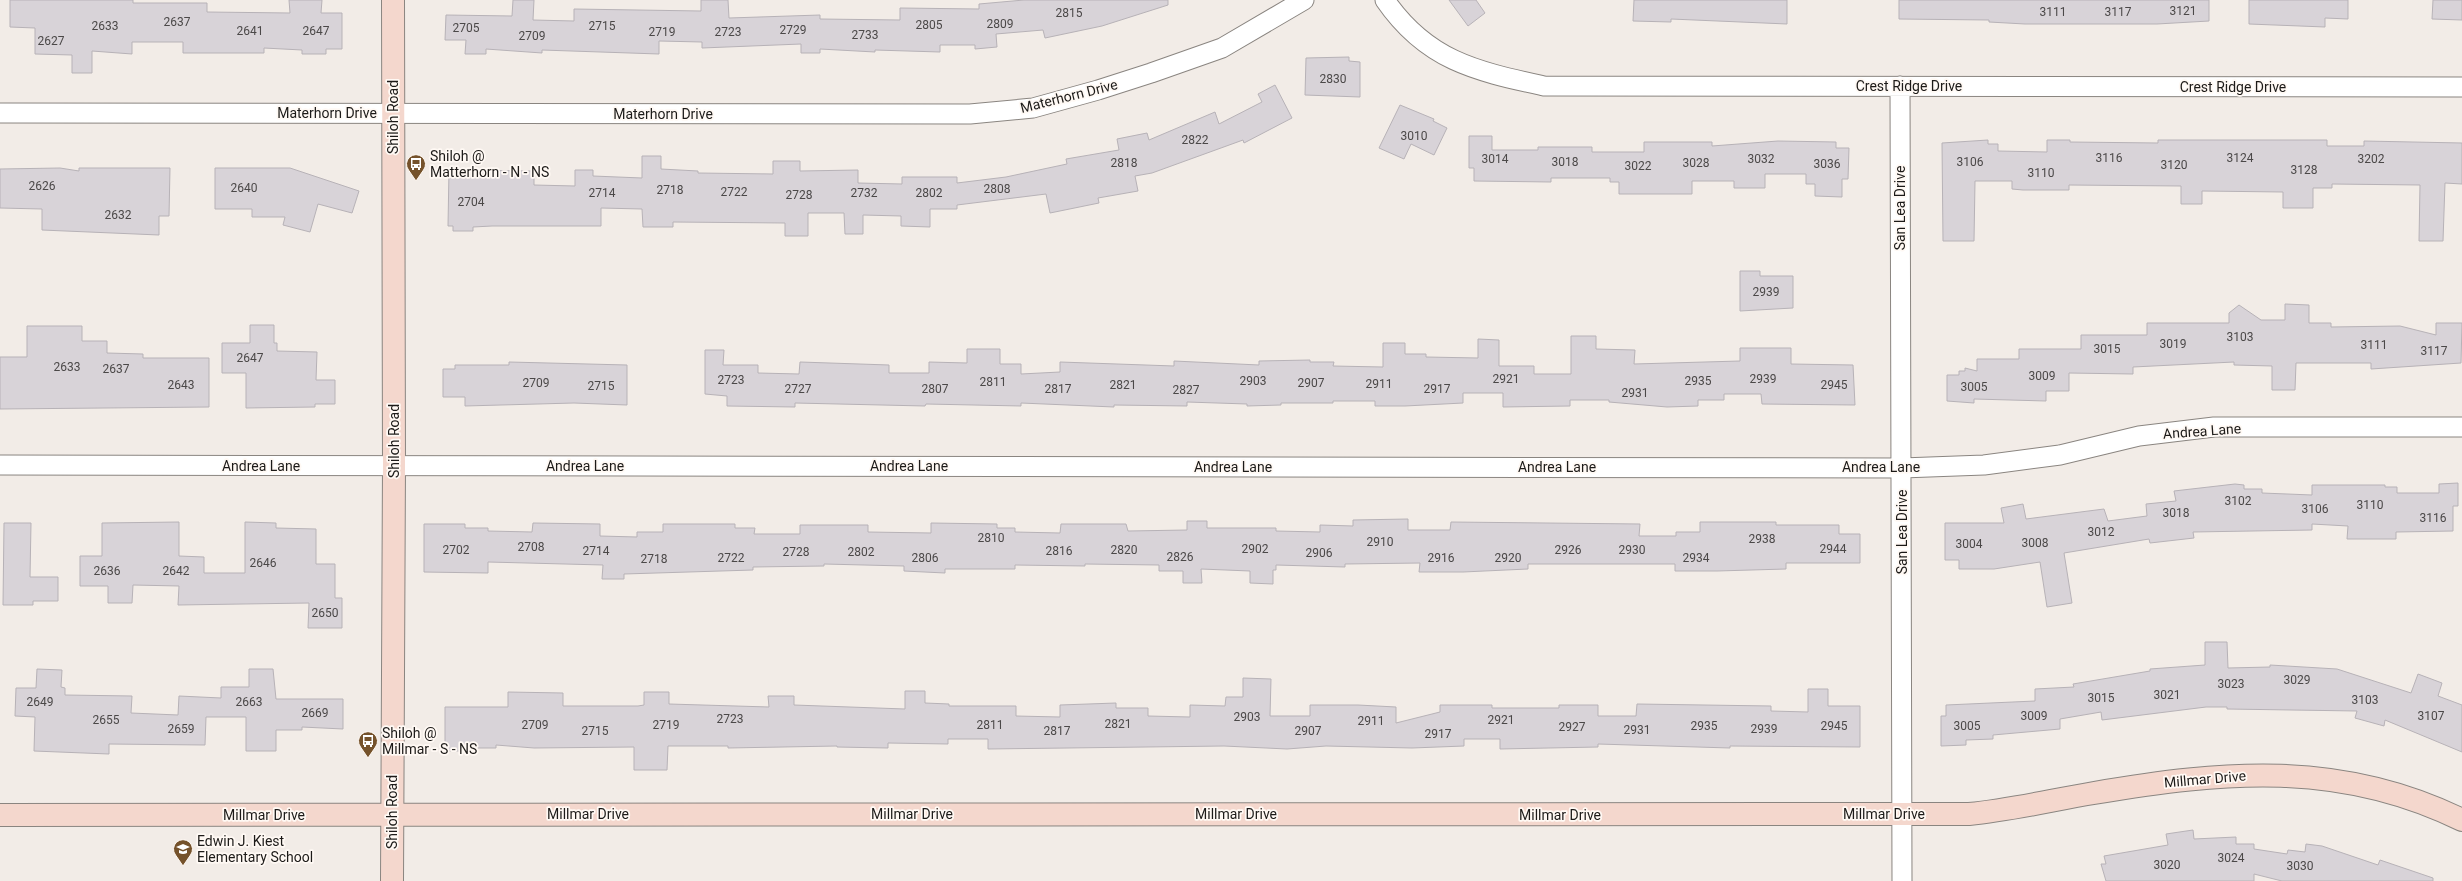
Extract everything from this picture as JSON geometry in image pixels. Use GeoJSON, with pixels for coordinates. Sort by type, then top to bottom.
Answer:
{"type":"FeatureCollection","features":[{"type":"Feature","properties":{"kind":"street","name":"Shiloh Road"},"geometry":{"type":"LineString","coordinates":[[392,881],[394,466],[393,0]]}},
{"type":"Feature","properties":{"kind":"street","name":"Materhorn Drive"},"geometry":{"type":"LineString","coordinates":[[0,113],[970,114],[1033,108],[1098,90],[1222,48],[1304,0]]}},
{"type":"Feature","properties":{"kind":"street","name":"Crest Ridge Drive"},"geometry":{"type":"LineString","coordinates":[[1385,0],[1394,14],[1434,51],[1482,72],[1544,86],[2462,87]]}},
{"type":"Feature","properties":{"kind":"street","name":"San Lea Drive"},"geometry":{"type":"LineString","coordinates":[[1900,86],[1902,881]]}},
{"type":"Feature","properties":{"kind":"street","name":"Andrea Lane"},"geometry":{"type":"LineString","coordinates":[[0,465],[1902,468],[1984,465],[2060,455],[2139,436],[2214,427],[2462,427]]}},
{"type":"Feature","properties":{"kind":"street","name":"Millmar Drive"},"geometry":{"type":"LineString","coordinates":[[0,815],[1969,814],[2013,810],[2156,783],[2254,774],[2306,776],[2372,786],[2436,808],[2462,820]]}},
{"type":"Feature","properties":{"kind":"building"},"geometry":{"type":"Polygon","coordinates":[[[10,0],[133,0],[133,3],[207,3],[207,12],[290,13],[289,0],[322,0],[321,13],[342,13],[342,49],[326,49],[326,54],[302,54],[302,50],[264,48],[264,53],[183,53],[183,42],[132,42],[132,54],[92,51],[92,73],[72,73],[72,55],[35,54],[35,28],[10,27],[10,0]]]}},
{"type":"Feature","properties":{"kind":"building"},"geometry":{"type":"Polygon","coordinates":[[[513,0],[534,0],[533,20],[574,21],[574,9],[701,11],[701,0],[728,0],[729,18],[820,15],[820,19],[900,20],[900,8],[979,9],[979,4],[1024,0],[1168,0],[1168,5],[1102,26],[1045,38],[1043,30],[996,34],[997,47],[975,49],[975,45],[940,45],[940,52],[875,50],[875,52],[820,49],[820,53],[801,53],[801,44],[702,48],[702,42],[659,41],[659,54],[542,50],[542,53],[486,49],[486,54],[465,54],[466,40],[445,40],[446,15],[512,16],[513,0]]]}},
{"type":"Feature","properties":{"kind":"building"},"geometry":{"type":"Polygon","coordinates":[[[1449,0],[1476,0],[1485,13],[1468,26],[1449,0]]]}},
{"type":"Feature","properties":{"kind":"building"},"geometry":{"type":"Polygon","coordinates":[[[1634,0],[1787,0],[1787,24],[1671,19],[1671,22],[1633,21],[1634,0]]]}},
{"type":"Feature","properties":{"kind":"building"},"geometry":{"type":"Polygon","coordinates":[[[1899,0],[2209,0],[2209,21],[2157,24],[2025,24],[1989,22],[1989,20],[1899,19],[1899,0]]]}},
{"type":"Feature","properties":{"kind":"building"},"geometry":{"type":"Polygon","coordinates":[[[2249,0],[2348,0],[2348,19],[2325,18],[2325,27],[2249,24],[2249,0]]]}},
{"type":"Feature","properties":{"kind":"building"},"geometry":{"type":"Polygon","coordinates":[[[2433,0],[2462,0],[2462,20],[2432,19],[2433,0]]]}},
{"type":"Feature","properties":{"kind":"building"},"geometry":{"type":"Polygon","coordinates":[[[1349,57],[1349,61],[1360,62],[1360,97],[1305,95],[1306,58],[1349,57]]]}},
{"type":"Feature","properties":{"kind":"building"},"geometry":{"type":"Polygon","coordinates":[[[1275,85],[1292,118],[1244,143],[1243,140],[1152,173],[1135,176],[1138,191],[1098,198],[1099,203],[1050,213],[1046,194],[957,205],[957,209],[930,209],[930,227],[901,226],[901,216],[863,215],[863,234],[845,234],[844,213],[808,213],[808,236],[785,236],[785,223],[673,222],[673,227],[643,227],[642,209],[601,208],[601,226],[492,226],[473,227],[473,231],[453,231],[453,226],[448,226],[449,170],[534,171],[534,185],[575,186],[575,170],[593,170],[593,176],[642,178],[642,156],[661,156],[661,169],[698,171],[698,173],[773,174],[773,161],[800,161],[800,171],[858,170],[858,183],[902,184],[902,177],[957,177],[957,183],[1006,177],[1067,164],[1066,159],[1119,150],[1117,139],[1147,133],[1149,140],[1215,112],[1219,124],[1262,102],[1258,94],[1275,85]]]}},
{"type":"Feature","properties":{"kind":"building"},"geometry":{"type":"Polygon","coordinates":[[[1400,105],[1434,119],[1433,121],[1447,128],[1434,155],[1411,144],[1404,159],[1379,148],[1400,105]]]}},
{"type":"Feature","properties":{"kind":"building"},"geometry":{"type":"Polygon","coordinates":[[[1469,136],[1492,136],[1492,150],[1538,150],[1538,147],[1592,147],[1592,152],[1644,152],[1644,142],[1712,142],[1712,146],[1778,141],[1836,142],[1836,148],[1849,148],[1848,179],[1842,179],[1842,197],[1815,196],[1815,184],[1806,184],[1806,174],[1765,174],[1765,188],[1734,188],[1734,181],[1692,181],[1692,194],[1619,194],[1619,182],[1610,182],[1610,178],[1551,178],[1551,182],[1474,181],[1474,168],[1469,168],[1469,136]]]}},
{"type":"Feature","properties":{"kind":"building"},"geometry":{"type":"Polygon","coordinates":[[[1988,140],[1988,144],[1998,144],[1998,151],[2047,152],[2047,140],[2070,140],[2070,142],[2158,143],[2158,140],[2327,140],[2327,146],[2364,146],[2364,141],[2462,143],[2462,184],[2445,183],[2443,241],[2419,241],[2420,185],[2332,184],[2332,188],[2313,188],[2313,208],[2283,208],[2283,192],[2202,191],[2202,204],[2181,204],[2181,186],[2069,185],[2069,190],[2023,190],[2012,189],[2012,181],[1975,181],[1974,241],[1943,241],[1942,143],[1988,140]]]}},
{"type":"Feature","properties":{"kind":"building"},"geometry":{"type":"Polygon","coordinates":[[[60,168],[79,171],[79,168],[170,168],[169,216],[159,216],[159,235],[42,230],[42,209],[0,208],[0,169],[60,168]]]}},
{"type":"Feature","properties":{"kind":"building"},"geometry":{"type":"Polygon","coordinates":[[[215,168],[290,168],[359,191],[352,213],[318,204],[310,232],[283,225],[285,217],[252,217],[252,209],[215,209],[215,168]]]}},
{"type":"Feature","properties":{"kind":"building"},"geometry":{"type":"Polygon","coordinates":[[[1740,271],[1760,271],[1760,276],[1793,276],[1793,308],[1740,311],[1740,271]]]}},
{"type":"Feature","properties":{"kind":"building"},"geometry":{"type":"Polygon","coordinates":[[[2285,304],[2309,305],[2309,323],[2331,323],[2331,327],[2400,326],[2436,335],[2436,323],[2462,323],[2461,363],[2371,369],[2371,363],[2296,363],[2295,390],[2272,390],[2272,366],[2234,365],[2234,362],[2133,367],[2133,374],[2069,373],[2069,391],[2046,391],[2046,401],[1974,399],[1974,403],[1947,401],[1947,375],[1959,375],[1959,371],[1965,371],[1965,368],[1977,371],[1977,359],[2019,359],[2019,349],[2081,349],[2081,335],[2147,335],[2147,323],[2229,323],[2229,313],[2239,305],[2261,320],[2285,320],[2285,304]]]}},
{"type":"Feature","properties":{"kind":"building"},"geometry":{"type":"Polygon","coordinates":[[[250,325],[274,325],[274,343],[277,343],[277,351],[317,352],[316,380],[335,380],[335,404],[315,404],[315,407],[246,408],[246,373],[222,373],[222,343],[250,343],[250,325]]]}},
{"type":"Feature","properties":{"kind":"building"},"geometry":{"type":"Polygon","coordinates":[[[27,326],[82,326],[82,341],[107,341],[107,353],[143,354],[143,358],[209,358],[209,407],[0,409],[0,357],[27,357],[27,326]]]}},
{"type":"Feature","properties":{"kind":"building"},"geometry":{"type":"Polygon","coordinates":[[[1571,336],[1596,336],[1596,349],[1635,350],[1634,364],[1740,361],[1740,348],[1791,348],[1791,364],[1853,365],[1855,405],[1762,404],[1761,394],[1724,394],[1724,400],[1698,400],[1698,406],[1667,407],[1609,402],[1609,400],[1570,400],[1570,406],[1503,407],[1503,393],[1463,393],[1463,403],[1405,406],[1375,406],[1375,401],[1333,401],[1333,403],[1281,403],[1281,405],[1247,406],[1247,404],[1187,402],[1187,406],[1114,405],[1114,407],[1021,403],[1021,406],[926,404],[925,406],[795,403],[795,407],[727,406],[727,396],[705,394],[705,350],[724,350],[723,365],[758,365],[758,373],[799,374],[800,362],[889,365],[889,373],[929,373],[929,362],[967,363],[967,349],[1000,349],[1000,364],[1021,364],[1021,374],[1060,372],[1060,362],[1174,366],[1174,361],[1259,365],[1259,361],[1310,360],[1310,362],[1334,362],[1333,366],[1383,367],[1383,343],[1405,343],[1405,354],[1426,354],[1426,357],[1478,358],[1478,339],[1499,340],[1499,366],[1534,366],[1534,374],[1571,374],[1571,336]]]}},
{"type":"Feature","properties":{"kind":"building"},"geometry":{"type":"Polygon","coordinates":[[[509,362],[627,365],[627,405],[574,403],[465,406],[465,397],[443,397],[443,369],[455,369],[455,365],[509,365],[509,362]]]}},
{"type":"Feature","properties":{"kind":"building"},"geometry":{"type":"Polygon","coordinates":[[[2458,483],[2458,506],[2453,506],[2453,531],[2396,532],[2396,539],[2347,539],[2348,526],[2312,524],[2312,530],[2193,532],[2194,538],[2150,543],[2149,539],[2064,553],[2072,603],[2047,607],[2040,562],[1994,569],[1959,569],[1959,560],[1945,560],[1945,523],[2004,523],[2001,508],[2023,504],[2026,519],[2104,509],[2108,521],[2147,516],[2146,504],[2176,501],[2174,491],[2235,484],[2244,485],[2244,489],[2262,489],[2262,493],[2312,495],[2312,485],[2385,485],[2385,487],[2397,487],[2397,493],[2439,493],[2439,484],[2458,483]]]}},
{"type":"Feature","properties":{"kind":"building"},"geometry":{"type":"Polygon","coordinates":[[[1408,519],[1408,530],[1450,530],[1451,522],[1640,524],[1639,536],[1676,536],[1676,532],[1700,532],[1700,522],[1776,522],[1776,525],[1839,525],[1839,534],[1860,534],[1860,563],[1786,563],[1786,569],[1717,571],[1675,571],[1675,564],[1528,564],[1528,569],[1463,572],[1419,572],[1420,563],[1345,564],[1345,567],[1276,565],[1276,570],[1273,570],[1273,584],[1250,583],[1250,571],[1201,569],[1202,583],[1183,583],[1183,571],[1159,571],[1159,565],[1015,565],[1015,569],[945,569],[945,573],[904,571],[904,566],[824,564],[824,566],[753,567],[753,570],[624,574],[624,579],[602,579],[603,565],[488,562],[488,573],[424,572],[424,524],[465,524],[465,528],[488,528],[488,531],[532,532],[533,523],[600,524],[600,536],[637,537],[637,532],[663,532],[663,524],[735,524],[735,528],[755,528],[754,534],[800,534],[800,525],[868,525],[868,532],[931,533],[931,523],[997,524],[997,528],[1015,528],[1015,532],[1060,533],[1061,524],[1126,524],[1128,531],[1187,530],[1187,521],[1207,521],[1207,528],[1276,528],[1276,531],[1320,532],[1320,525],[1353,526],[1353,520],[1408,519]]]}},
{"type":"Feature","properties":{"kind":"building"},"geometry":{"type":"Polygon","coordinates":[[[179,522],[179,556],[204,557],[204,573],[245,573],[245,522],[276,523],[276,528],[316,529],[316,564],[335,564],[335,598],[342,598],[342,628],[308,628],[309,603],[178,605],[179,586],[133,585],[132,603],[108,603],[108,586],[80,586],[80,556],[102,556],[102,523],[179,522]]]}},
{"type":"Feature","properties":{"kind":"building"},"geometry":{"type":"Polygon","coordinates":[[[4,523],[31,523],[30,577],[58,577],[58,601],[33,601],[33,605],[3,605],[4,523]]]}},
{"type":"Feature","properties":{"kind":"building"},"geometry":{"type":"Polygon","coordinates":[[[2205,642],[2227,642],[2228,668],[2270,667],[2270,665],[2337,669],[2411,693],[2418,674],[2442,683],[2438,696],[2462,705],[2462,752],[2385,720],[2384,726],[2355,718],[2357,711],[2227,709],[2227,707],[2206,707],[2102,720],[2101,712],[2060,719],[2060,729],[1993,735],[1993,739],[1966,740],[1966,745],[1941,746],[1941,716],[1946,716],[1946,705],[2035,701],[2035,689],[2074,687],[2073,684],[2150,671],[2150,669],[2205,665],[2205,642]]]}},
{"type":"Feature","properties":{"kind":"building"},"geometry":{"type":"Polygon","coordinates":[[[37,669],[62,670],[61,687],[65,688],[65,695],[132,696],[131,713],[178,715],[179,696],[221,698],[221,687],[249,687],[249,669],[273,669],[276,699],[343,699],[343,729],[302,727],[302,730],[276,730],[276,751],[246,751],[246,717],[206,717],[205,745],[109,744],[109,754],[34,751],[35,717],[15,716],[16,688],[36,688],[37,669]]]}},
{"type":"Feature","properties":{"kind":"building"},"geometry":{"type":"Polygon","coordinates":[[[1243,678],[1271,679],[1270,716],[1310,716],[1310,705],[1396,707],[1396,723],[1440,712],[1440,705],[1492,705],[1492,708],[1559,708],[1559,705],[1598,705],[1598,716],[1636,716],[1637,704],[1771,706],[1771,711],[1808,712],[1808,689],[1828,689],[1828,706],[1860,706],[1860,747],[1730,746],[1730,748],[1598,744],[1598,747],[1500,749],[1500,739],[1464,739],[1464,746],[1412,748],[1326,746],[1287,749],[1224,746],[988,749],[988,739],[948,739],[948,744],[888,743],[888,748],[837,746],[728,748],[728,746],[668,746],[667,770],[634,770],[634,747],[534,748],[496,745],[496,748],[468,748],[468,751],[445,751],[445,707],[508,707],[508,692],[563,693],[563,706],[638,706],[644,705],[644,692],[669,692],[669,704],[769,707],[768,696],[794,696],[794,705],[905,709],[905,691],[925,691],[925,703],[949,704],[949,706],[1016,706],[1016,716],[1060,717],[1060,705],[1116,703],[1116,708],[1148,708],[1148,716],[1190,717],[1190,705],[1225,706],[1226,697],[1243,697],[1243,678]]]}},
{"type":"Feature","properties":{"kind":"building"},"geometry":{"type":"Polygon","coordinates":[[[2193,830],[2194,839],[2236,837],[2236,844],[2254,844],[2254,849],[2287,854],[2288,850],[2305,852],[2306,844],[2322,846],[2378,865],[2380,860],[2433,878],[2433,881],[2282,881],[2254,874],[2254,881],[2106,881],[2101,864],[2106,864],[2104,856],[2168,845],[2166,834],[2193,830]]]}},
{"type":"Feature","properties":{"kind":"place","name":"Shiloh @ Matterhorn - N - NS"},"geometry":{"type":"Point","coordinates":[416,181]}},
{"type":"Feature","properties":{"kind":"place","name":"Shiloh @ Millmar - S - NS"},"geometry":{"type":"Point","coordinates":[368,758]}},
{"type":"Feature","properties":{"kind":"place","name":"Edwin J. Kiest Elementary School"},"geometry":{"type":"Point","coordinates":[183,866]}}]}
